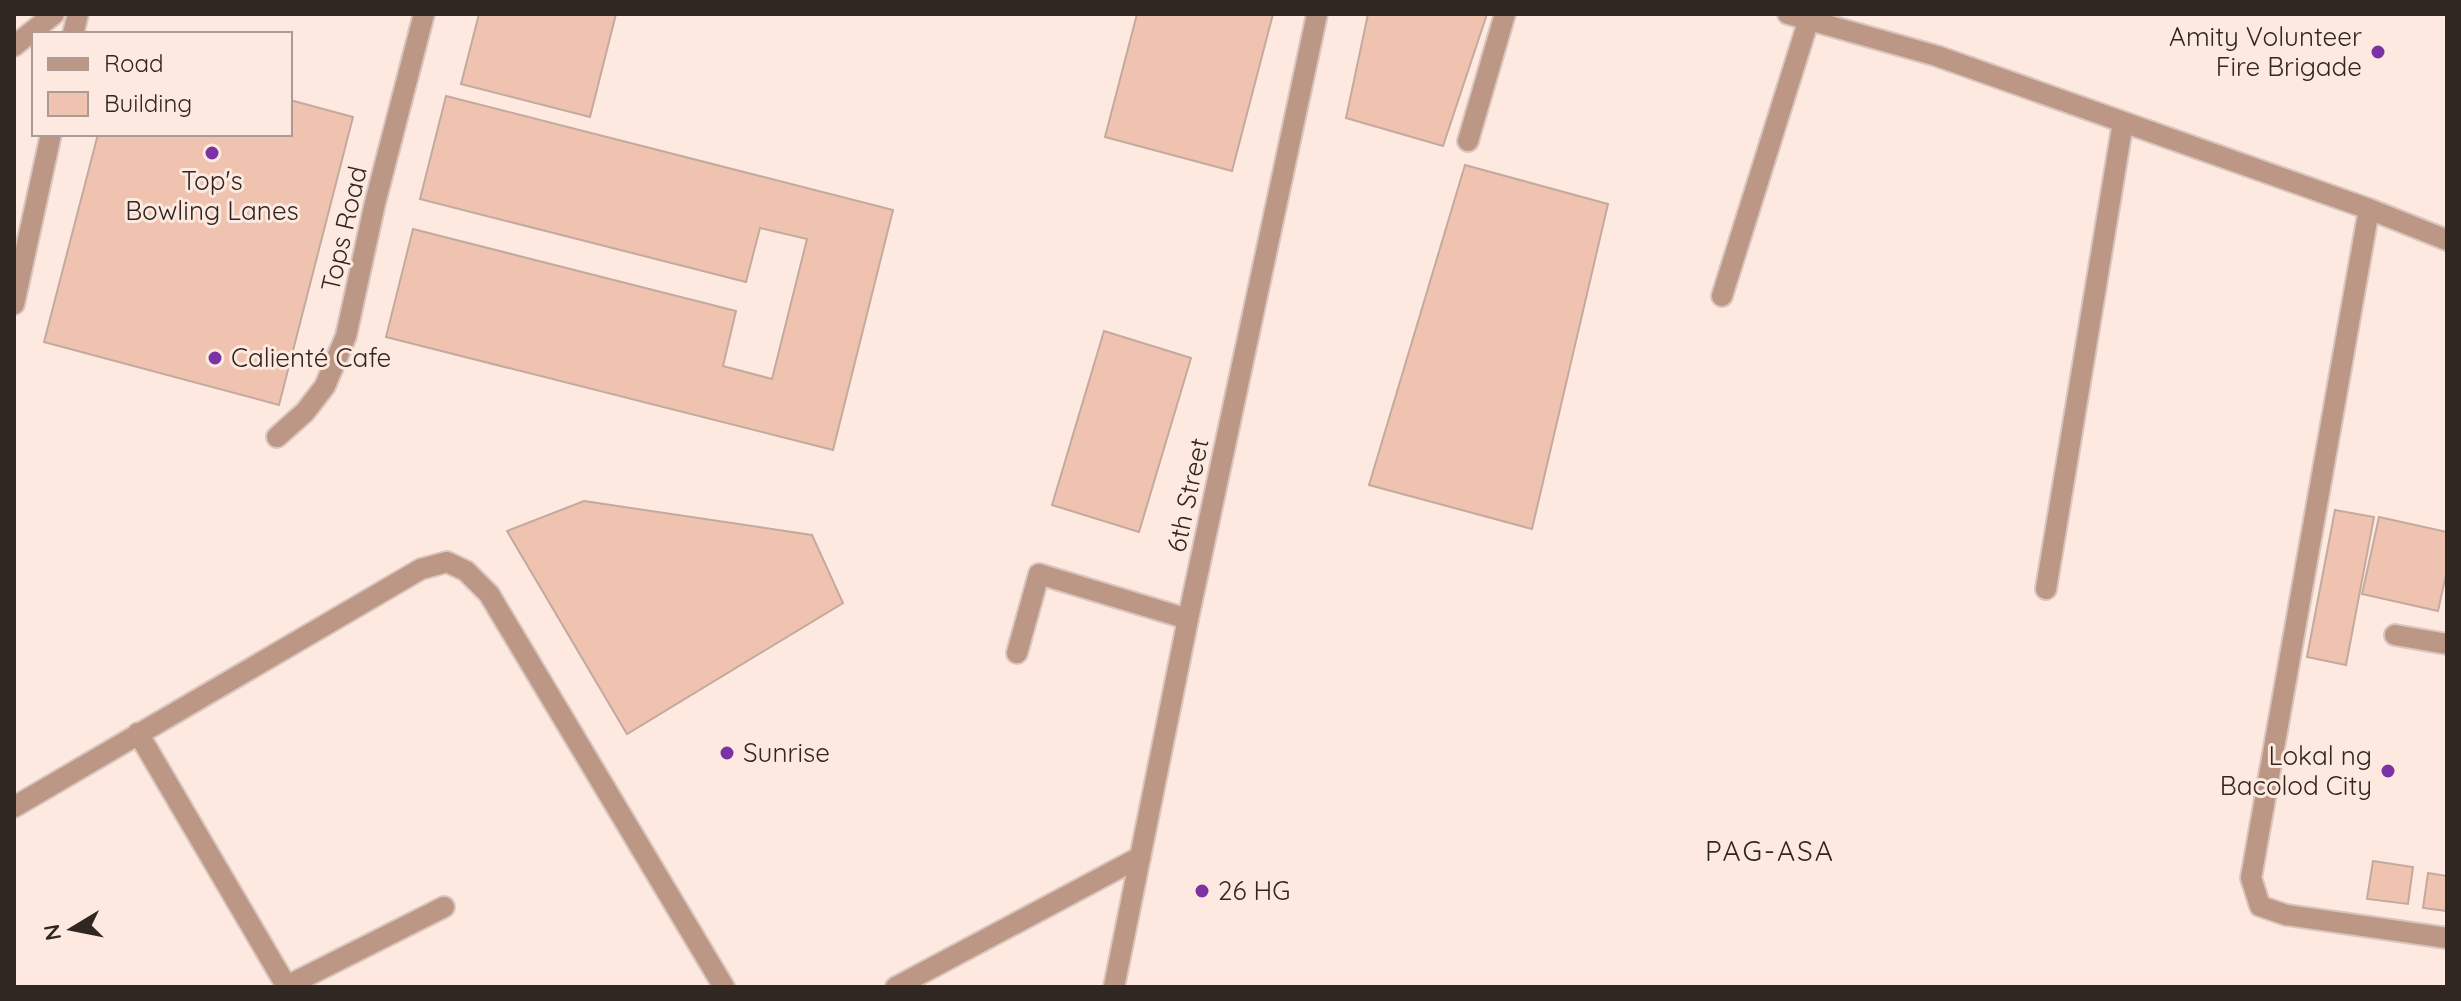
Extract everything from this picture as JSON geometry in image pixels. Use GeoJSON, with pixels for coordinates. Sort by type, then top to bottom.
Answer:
{"type":"FeatureCollection","features":[{"type":"Feature","properties":{"kind":"street"},"geometry":{"type":"LineString","coordinates":[[14,46],[54,14]]}},
{"type":"Feature","properties":{"kind":"street","name":"Tops Road"},"geometry":{"type":"LineString","coordinates":[[277,437],[305,412],[325,386],[346,336],[375,203],[424,14]]}},
{"type":"Feature","properties":{"kind":"street","name":"6th Street"},"geometry":{"type":"LineString","coordinates":[[1114,987],[1188,619],[1317,14]]}},
{"type":"Feature","properties":{"kind":"street"},"geometry":{"type":"LineString","coordinates":[[1468,141],[1505,14]]}},
{"type":"Feature","properties":{"kind":"street"},"geometry":{"type":"LineString","coordinates":[[1788,14],[1937,56],[2369,209],[2447,240]]}},
{"type":"Feature","properties":{"kind":"street"},"geometry":{"type":"LineString","coordinates":[[1722,296],[1809,19]]}},
{"type":"Feature","properties":{"kind":"street"},"geometry":{"type":"LineString","coordinates":[[2046,589],[2123,122]]}},
{"type":"Feature","properties":{"kind":"street"},"geometry":{"type":"LineString","coordinates":[[14,304],[51,136]]}},
{"type":"Feature","properties":{"kind":"street"},"geometry":{"type":"LineString","coordinates":[[2369,209],[2251,878],[2260,906],[2286,915],[2447,938]]}},
{"type":"Feature","properties":{"kind":"street"},"geometry":{"type":"LineString","coordinates":[[14,807],[421,569],[447,562],[466,571],[489,594],[724,987]]}},
{"type":"Feature","properties":{"kind":"street"},"geometry":{"type":"LineString","coordinates":[[1017,653],[1039,574],[1188,619]]}},
{"type":"Feature","properties":{"kind":"street"},"geometry":{"type":"LineString","coordinates":[[2395,635],[2447,644]]}},
{"type":"Feature","properties":{"kind":"street"},"geometry":{"type":"LineString","coordinates":[[138,733],[286,987],[444,907]]}},
{"type":"Feature","properties":{"kind":"street"},"geometry":{"type":"LineString","coordinates":[[896,987],[1140,857]]}},
{"type":"Feature","properties":{"kind":"building"},"geometry":{"type":"Polygon","coordinates":[[[479,14],[616,14],[590,117],[461,84],[479,14]]]}},
{"type":"Feature","properties":{"kind":"building"},"geometry":{"type":"Polygon","coordinates":[[[1137,14],[1273,14],[1232,171],[1105,137],[1137,14]]]}},
{"type":"Feature","properties":{"kind":"building"},"geometry":{"type":"Polygon","coordinates":[[[1368,14],[1487,14],[1443,146],[1346,118],[1368,14]]]}},
{"type":"Feature","properties":{"kind":"building"},"geometry":{"type":"Polygon","coordinates":[[[446,96],[893,210],[833,450],[386,337],[413,229],[736,311],[723,366],[772,379],[807,239],[760,228],[746,282],[420,199],[446,96]]]}},
{"type":"Feature","properties":{"kind":"building"},"geometry":{"type":"Polygon","coordinates":[[[292,101],[353,117],[279,405],[44,342],[97,136],[292,136],[292,101]]]}},
{"type":"Feature","properties":{"kind":"building"},"geometry":{"type":"Polygon","coordinates":[[[1465,165],[1608,204],[1532,529],[1369,485],[1465,165]]]}},
{"type":"Feature","properties":{"kind":"building"},"geometry":{"type":"Polygon","coordinates":[[[1104,331],[1191,358],[1139,532],[1052,505],[1104,331]]]}},
{"type":"Feature","properties":{"kind":"building"},"geometry":{"type":"Polygon","coordinates":[[[584,501],[812,535],[843,603],[627,734],[507,531],[584,501]]]}},
{"type":"Feature","properties":{"kind":"building"},"geometry":{"type":"Polygon","coordinates":[[[2335,510],[2374,517],[2346,665],[2307,657],[2335,510]]]}},
{"type":"Feature","properties":{"kind":"building"},"geometry":{"type":"Polygon","coordinates":[[[2379,517],[2447,532],[2447,570],[2438,611],[2362,594],[2379,517]]]}},
{"type":"Feature","properties":{"kind":"building"},"geometry":{"type":"Polygon","coordinates":[[[2373,861],[2413,867],[2408,904],[2367,899],[2373,861]]]}},
{"type":"Feature","properties":{"kind":"building"},"geometry":{"type":"Polygon","coordinates":[[[2428,873],[2447,876],[2447,911],[2423,908],[2428,873]]]}},
{"type":"Feature","properties":{"kind":"place","name":"Amity Volunteer Fire Brigade"},"geometry":{"type":"Point","coordinates":[2378,52]}},
{"type":"Feature","properties":{"kind":"place","name":"Top's Bowling Lanes"},"geometry":{"type":"Point","coordinates":[212,153]}},
{"type":"Feature","properties":{"kind":"place","name":"Calienté Cafe"},"geometry":{"type":"Point","coordinates":[215,358]}},
{"type":"Feature","properties":{"kind":"place","name":"Sunrise"},"geometry":{"type":"Point","coordinates":[727,753]}},
{"type":"Feature","properties":{"kind":"place","name":"Lokal ng Bacolod City"},"geometry":{"type":"Point","coordinates":[2388,771]}},
{"type":"Feature","properties":{"kind":"place","name":"26 HG"},"geometry":{"type":"Point","coordinates":[1202,891]}},
{"type":"Feature","properties":{"kind":"district","name":"PAG-ASA"},"geometry":{"type":"Point","coordinates":[1770,851]}}]}
